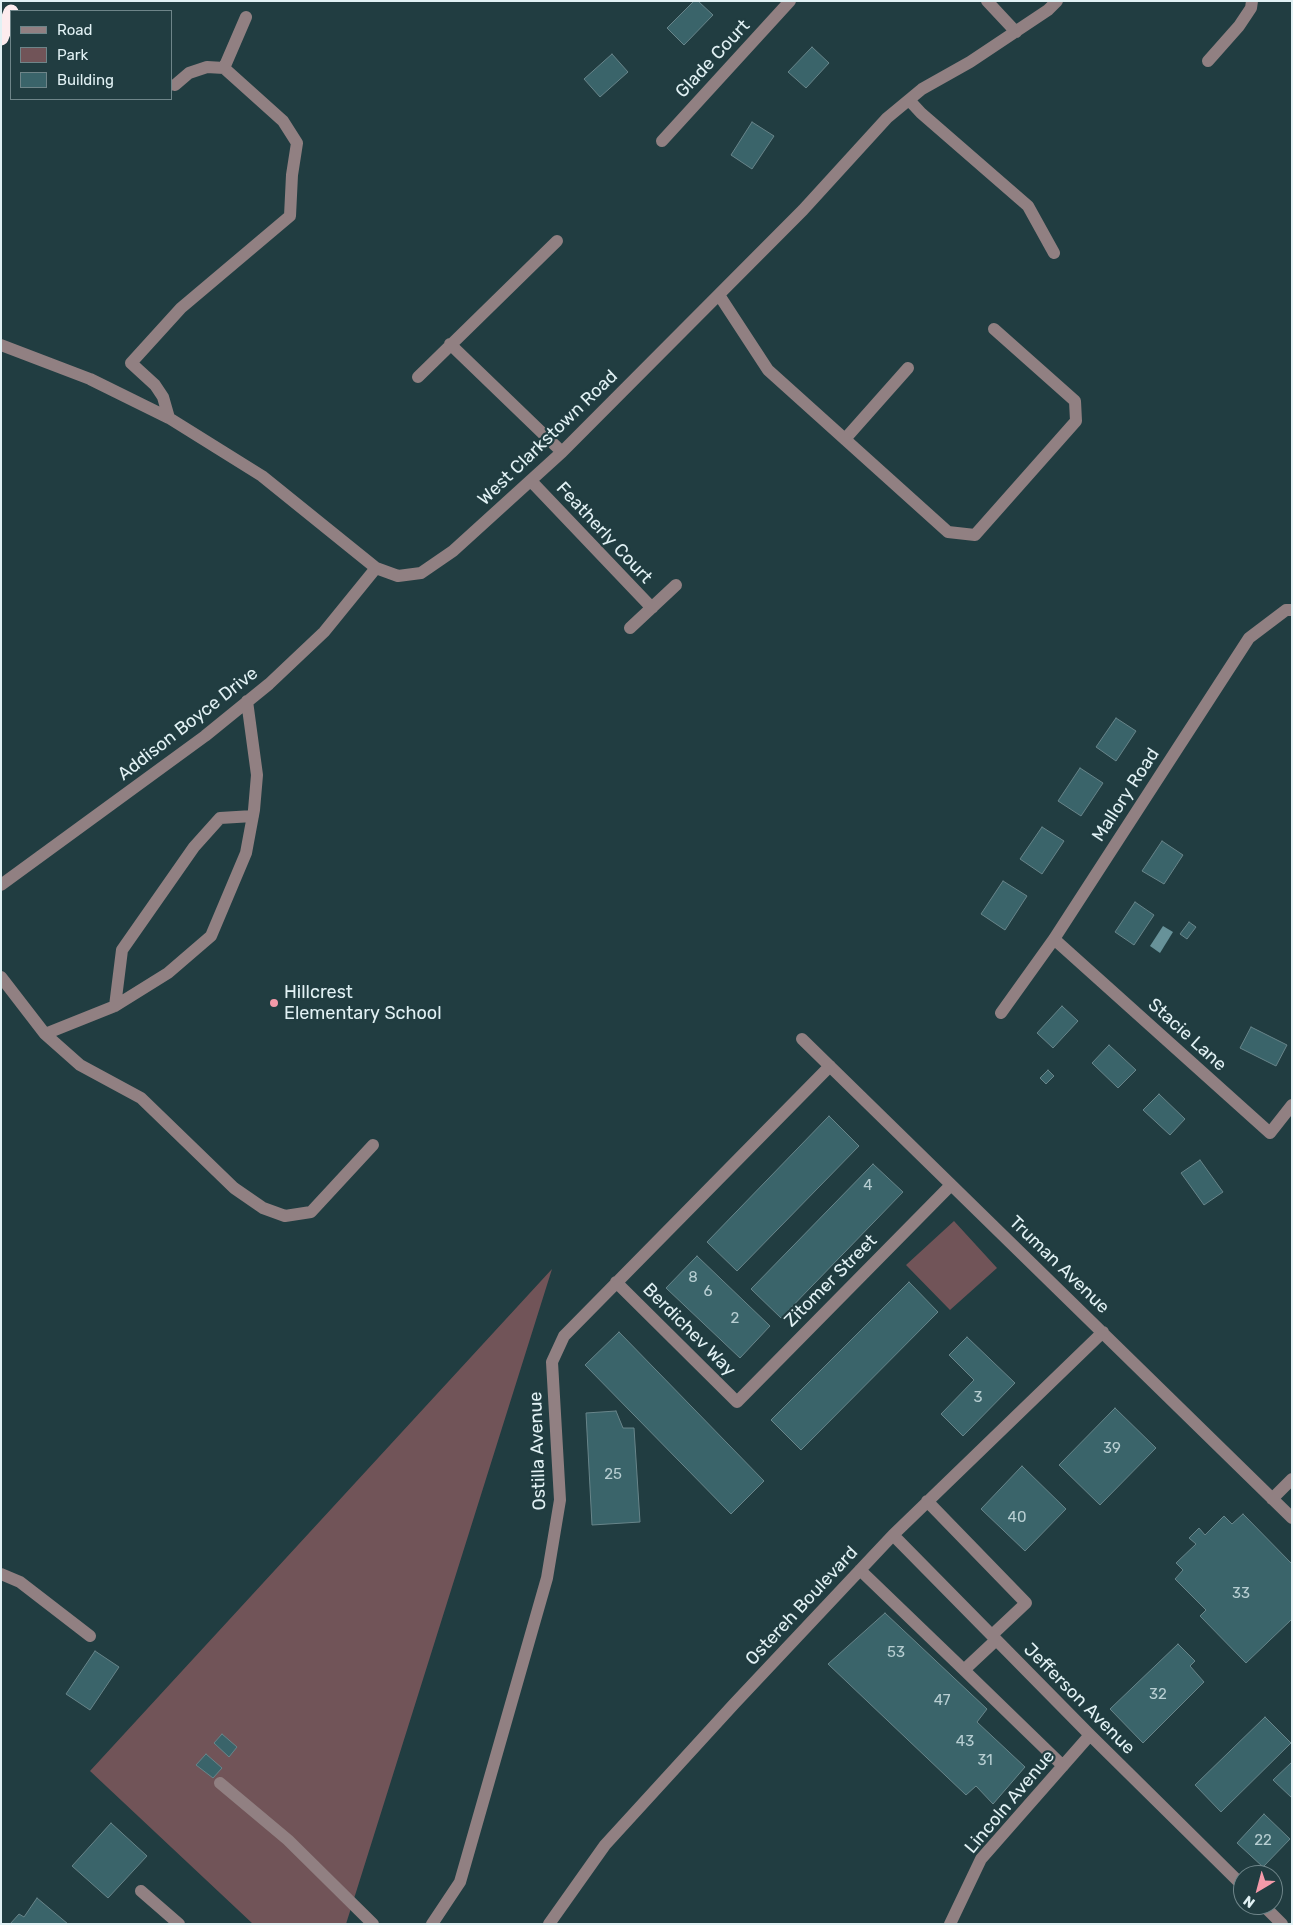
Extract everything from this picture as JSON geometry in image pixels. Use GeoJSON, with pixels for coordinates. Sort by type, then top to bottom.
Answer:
{"type":"FeatureCollection","features":[{"type":"Feature","properties":{"kind":"highway"},"geometry":{"type":"LineString","coordinates":[[1,38],[10,15]]}},
{"type":"Feature","properties":{"kind":"street","name":"Glade Court"},"geometry":{"type":"LineString","coordinates":[[662,141],[790,1]]}},
{"type":"Feature","properties":{"kind":"street"},"geometry":{"type":"LineString","coordinates":[[987,1],[1016,32]]}},
{"type":"Feature","properties":{"kind":"street","name":"West Clarkstown Road"},"geometry":{"type":"LineString","coordinates":[[1,346],[90,379],[169,418],[262,476],[376,568],[398,576],[414,575],[428,570],[454,551],[562,452],[803,210],[887,118],[909,100],[1016,32],[1048,10],[1057,1]]}},
{"type":"Feature","properties":{"kind":"street"},"geometry":{"type":"LineString","coordinates":[[1208,62],[1239,26],[1252,1]]}},
{"type":"Feature","properties":{"kind":"street"},"geometry":{"type":"LineString","coordinates":[[224,68],[246,17]]}},
{"type":"Feature","properties":{"kind":"street"},"geometry":{"type":"LineString","coordinates":[[169,418],[163,397],[155,386],[131,363],[181,308],[290,216],[292,175],[298,143],[283,122],[224,68],[207,67],[189,73],[175,85]]}},
{"type":"Feature","properties":{"kind":"street"},"geometry":{"type":"LineString","coordinates":[[909,100],[921,113],[1028,206],[1054,253]]}},
{"type":"Feature","properties":{"kind":"street"},"geometry":{"type":"LineString","coordinates":[[418,378],[450,344],[558,241]]}},
{"type":"Feature","properties":{"kind":"street"},"geometry":{"type":"LineString","coordinates":[[719,295],[768,370],[948,532],[975,535],[1076,421],[1074,401],[994,329]]}},
{"type":"Feature","properties":{"kind":"street"},"geometry":{"type":"LineString","coordinates":[[450,344],[562,452]]}},
{"type":"Feature","properties":{"kind":"street"},"geometry":{"type":"LineString","coordinates":[[845,440],[908,368]]}},
{"type":"Feature","properties":{"kind":"street","name":"Featherly Court"},"geometry":{"type":"LineString","coordinates":[[531,481],[652,608]]}},
{"type":"Feature","properties":{"kind":"street","name":"Addison Boyce Drive"},"geometry":{"type":"LineString","coordinates":[[1,885],[162,768],[288,667],[324,632],[376,568]]}},
{"type":"Feature","properties":{"kind":"street","name":"Featherly Court"},"geometry":{"type":"LineString","coordinates":[[630,628],[676,585]]}},
{"type":"Feature","properties":{"kind":"street","name":"Mallory Road"},"geometry":{"type":"LineString","coordinates":[[1001,1013],[1054,939],[1249,638],[1286,610],[1292,610]]}},
{"type":"Feature","properties":{"kind":"street"},"geometry":{"type":"LineString","coordinates":[[45,1034],[115,1006],[168,973],[211,936],[246,853],[253,816],[257,775],[247,701]]}},
{"type":"Feature","properties":{"kind":"street"},"geometry":{"type":"LineString","coordinates":[[115,1006],[122,950],[194,848],[220,818],[253,816]]}},
{"type":"Feature","properties":{"kind":"street","name":"Stacie Lane"},"geometry":{"type":"LineString","coordinates":[[1054,939],[1270,1133],[1292,1105]]}},
{"type":"Feature","properties":{"kind":"street"},"geometry":{"type":"LineString","coordinates":[[1,977],[45,1034],[80,1065],[141,1098],[234,1188],[263,1208],[285,1216],[312,1212],[373,1145]]}},
{"type":"Feature","properties":{"kind":"street","name":"Truman Avenue"},"geometry":{"type":"LineString","coordinates":[[802,1038],[1292,1518]]}},
{"type":"Feature","properties":{"kind":"street","name":"Ostilla Avenue"},"geometry":{"type":"LineString","coordinates":[[432,1924],[460,1882],[547,1578],[560,1500],[552,1362],[564,1336],[830,1066]]}},
{"type":"Feature","properties":{"kind":"street","name":"Zitomer Street"},"geometry":{"type":"LineString","coordinates":[[737,1402],[951,1185]]}},
{"type":"Feature","properties":{"kind":"street","name":"Berdichev Way"},"geometry":{"type":"LineString","coordinates":[[616,1282],[737,1402]]}},
{"type":"Feature","properties":{"kind":"street","name":"Ostereh Boulevard"},"geometry":{"type":"LineString","coordinates":[[549,1924],[605,1845],[860,1570],[927,1501],[1103,1332]]}},
{"type":"Feature","properties":{"kind":"street"},"geometry":{"type":"LineString","coordinates":[[1272,1498],[1292,1479]]}},
{"type":"Feature","properties":{"kind":"street"},"geometry":{"type":"LineString","coordinates":[[927,1501],[1026,1603],[964,1670]]}},
{"type":"Feature","properties":{"kind":"street","name":"Jefferson Avenue"},"geometry":{"type":"LineString","coordinates":[[893,1535],[1090,1736],[1233,1876]]}},
{"type":"Feature","properties":{"kind":"street"},"geometry":{"type":"LineString","coordinates":[[860,1570],[1063,1766]]}},
{"type":"Feature","properties":{"kind":"street"},"geometry":{"type":"LineString","coordinates":[[1,1574],[20,1582],[90,1636]]}},
{"type":"Feature","properties":{"kind":"street","name":"Lincoln Avenue"},"geometry":{"type":"LineString","coordinates":[[950,1924],[981,1859],[1090,1736]]}},
{"type":"Feature","properties":{"kind":"street"},"geometry":{"type":"LineString","coordinates":[[220,1783],[288,1840],[373,1924]]}},
{"type":"Feature","properties":{"kind":"street"},"geometry":{"type":"LineString","coordinates":[[141,1891],[179,1924]]}},
{"type":"Feature","properties":{"kind":"street"},"geometry":{"type":"LineString","coordinates":[[1273,1915],[1282,1924]]}},
{"type":"Feature","properties":{"kind":"green space"},"geometry":{"type":"Polygon","coordinates":[[[954,1221],[997,1268],[950,1310],[906,1265],[954,1221]]]}},
{"type":"Feature","properties":{"kind":"green space"},"geometry":{"type":"Polygon","coordinates":[[[552,1269],[346,1924],[253,1924],[90,1771],[552,1269]]]}},
{"type":"Feature","properties":{"kind":"water"},"geometry":{"type":"Polygon","coordinates":[[[1163,926],[1173,932],[1160,953],[1150,946],[1163,926]]]}},
{"type":"Feature","properties":{"kind":"building"},"geometry":{"type":"Polygon","coordinates":[[[694,1],[698,1],[713,15],[684,45],[667,28],[694,1]]]}},
{"type":"Feature","properties":{"kind":"building"},"geometry":{"type":"Polygon","coordinates":[[[812,47],[829,63],[806,88],[788,72],[812,47]]]}},
{"type":"Feature","properties":{"kind":"building"},"geometry":{"type":"Polygon","coordinates":[[[612,54],[628,72],[600,97],[584,79],[612,54]]]}},
{"type":"Feature","properties":{"kind":"building"},"geometry":{"type":"Polygon","coordinates":[[[752,122],[774,136],[752,169],[731,155],[752,122]]]}},
{"type":"Feature","properties":{"kind":"building"},"geometry":{"type":"Polygon","coordinates":[[[1116,718],[1136,731],[1116,761],[1096,747],[1116,718]]]}},
{"type":"Feature","properties":{"kind":"building"},"geometry":{"type":"Polygon","coordinates":[[[1080,768],[1103,783],[1081,816],[1058,801],[1080,768]]]}},
{"type":"Feature","properties":{"kind":"building"},"geometry":{"type":"Polygon","coordinates":[[[1042,827],[1064,841],[1042,874],[1020,859],[1042,827]]]}},
{"type":"Feature","properties":{"kind":"building"},"geometry":{"type":"Polygon","coordinates":[[[1162,841],[1183,855],[1164,884],[1142,871],[1162,841]]]}},
{"type":"Feature","properties":{"kind":"building"},"geometry":{"type":"Polygon","coordinates":[[[1003,881],[1027,896],[1005,930],[981,914],[1003,881]]]}},
{"type":"Feature","properties":{"kind":"building"},"geometry":{"type":"Polygon","coordinates":[[[1135,902],[1154,915],[1134,945],[1115,932],[1135,902]]]}},
{"type":"Feature","properties":{"kind":"building"},"geometry":{"type":"Polygon","coordinates":[[[1189,922],[1196,927],[1187,939],[1180,934],[1189,922]]]}},
{"type":"Feature","properties":{"kind":"building"},"geometry":{"type":"Polygon","coordinates":[[[1062,1006],[1078,1021],[1053,1048],[1037,1033],[1062,1006]]]}},
{"type":"Feature","properties":{"kind":"building"},"geometry":{"type":"Polygon","coordinates":[[[1251,1027],[1287,1045],[1276,1066],[1240,1048],[1251,1027]]]}},
{"type":"Feature","properties":{"kind":"building"},"geometry":{"type":"Polygon","coordinates":[[[1109,1045],[1136,1070],[1118,1088],[1092,1063],[1109,1045]]]}},
{"type":"Feature","properties":{"kind":"building"},"geometry":{"type":"Polygon","coordinates":[[[1048,1070],[1054,1076],[1046,1084],[1040,1078],[1048,1070]]]}},
{"type":"Feature","properties":{"kind":"building"},"geometry":{"type":"Polygon","coordinates":[[[1159,1094],[1185,1119],[1170,1135],[1143,1110],[1159,1094]]]}},
{"type":"Feature","properties":{"kind":"building"},"geometry":{"type":"Polygon","coordinates":[[[829,1116],[859,1146],[737,1271],[707,1242],[829,1116]]]}},
{"type":"Feature","properties":{"kind":"building"},"geometry":{"type":"Polygon","coordinates":[[[1200,1160],[1223,1192],[1204,1205],[1181,1173],[1200,1160]]]}},
{"type":"Feature","properties":{"kind":"building"},"geometry":{"type":"Polygon","coordinates":[[[873,1164],[903,1192],[781,1318],[751,1289],[873,1164]]]}},
{"type":"Feature","properties":{"kind":"building"},"geometry":{"type":"Polygon","coordinates":[[[697,1256],[770,1326],[740,1358],[666,1288],[697,1256]]]}},
{"type":"Feature","properties":{"kind":"building"},"geometry":{"type":"Polygon","coordinates":[[[909,1282],[938,1312],[801,1450],[771,1420],[909,1282]]]}},
{"type":"Feature","properties":{"kind":"building"},"geometry":{"type":"Polygon","coordinates":[[[619,1332],[764,1481],[731,1514],[585,1365],[619,1332]]]}},
{"type":"Feature","properties":{"kind":"building"},"geometry":{"type":"Polygon","coordinates":[[[967,1337],[1015,1383],[963,1436],[941,1414],[974,1380],[949,1355],[967,1337]]]}},
{"type":"Feature","properties":{"kind":"building"},"geometry":{"type":"Polygon","coordinates":[[[1115,1408],[1156,1448],[1100,1505],[1059,1465],[1115,1408]]]}},
{"type":"Feature","properties":{"kind":"building"},"geometry":{"type":"Polygon","coordinates":[[[616,1411],[623,1428],[634,1428],[640,1522],[592,1525],[586,1413],[616,1411]]]}},
{"type":"Feature","properties":{"kind":"building"},"geometry":{"type":"Polygon","coordinates":[[[1022,1466],[1066,1509],[1025,1551],[981,1509],[1022,1466]]]}},
{"type":"Feature","properties":{"kind":"building"},"geometry":{"type":"Polygon","coordinates":[[[1243,1514],[1292,1564],[1292,1619],[1246,1663],[1200,1616],[1206,1610],[1175,1579],[1183,1570],[1176,1563],[1196,1544],[1189,1538],[1199,1528],[1205,1535],[1224,1516],[1232,1524],[1243,1514]]]}},
{"type":"Feature","properties":{"kind":"building"},"geometry":{"type":"Polygon","coordinates":[[[885,1613],[987,1709],[977,1722],[1025,1767],[993,1804],[976,1786],[966,1795],[828,1664],[885,1613]]]}},
{"type":"Feature","properties":{"kind":"building"},"geometry":{"type":"Polygon","coordinates":[[[1178,1644],[1195,1661],[1190,1666],[1204,1682],[1143,1743],[1110,1709],[1178,1644]]]}},
{"type":"Feature","properties":{"kind":"building"},"geometry":{"type":"Polygon","coordinates":[[[95,1651],[119,1667],[90,1710],[66,1694],[95,1651]]]}},
{"type":"Feature","properties":{"kind":"building"},"geometry":{"type":"Polygon","coordinates":[[[1265,1717],[1291,1743],[1221,1812],[1195,1785],[1265,1717]]]}},
{"type":"Feature","properties":{"kind":"building"},"geometry":{"type":"Polygon","coordinates":[[[222,1734],[237,1747],[229,1757],[214,1743],[222,1734]]]}},
{"type":"Feature","properties":{"kind":"building"},"geometry":{"type":"Polygon","coordinates":[[[206,1754],[222,1768],[213,1778],[196,1765],[206,1754]]]}},
{"type":"Feature","properties":{"kind":"building"},"geometry":{"type":"Polygon","coordinates":[[[1292,1762],[1292,1798],[1273,1780],[1292,1762]]]}},
{"type":"Feature","properties":{"kind":"building"},"geometry":{"type":"Polygon","coordinates":[[[1264,1814],[1290,1839],[1265,1865],[1261,1865],[1237,1843],[1264,1814]]]}},
{"type":"Feature","properties":{"kind":"building"},"geometry":{"type":"Polygon","coordinates":[[[111,1823],[147,1856],[108,1898],[72,1866],[111,1823]]]}},
{"type":"Feature","properties":{"kind":"building"},"geometry":{"type":"Polygon","coordinates":[[[37,1898],[68,1924],[10,1924],[19,1914],[24,1917],[37,1898]]]}},
{"type":"Feature","properties":{"kind":"place","name":"Hillcrest Elementary School"},"geometry":{"type":"Point","coordinates":[274,1003]}}]}
